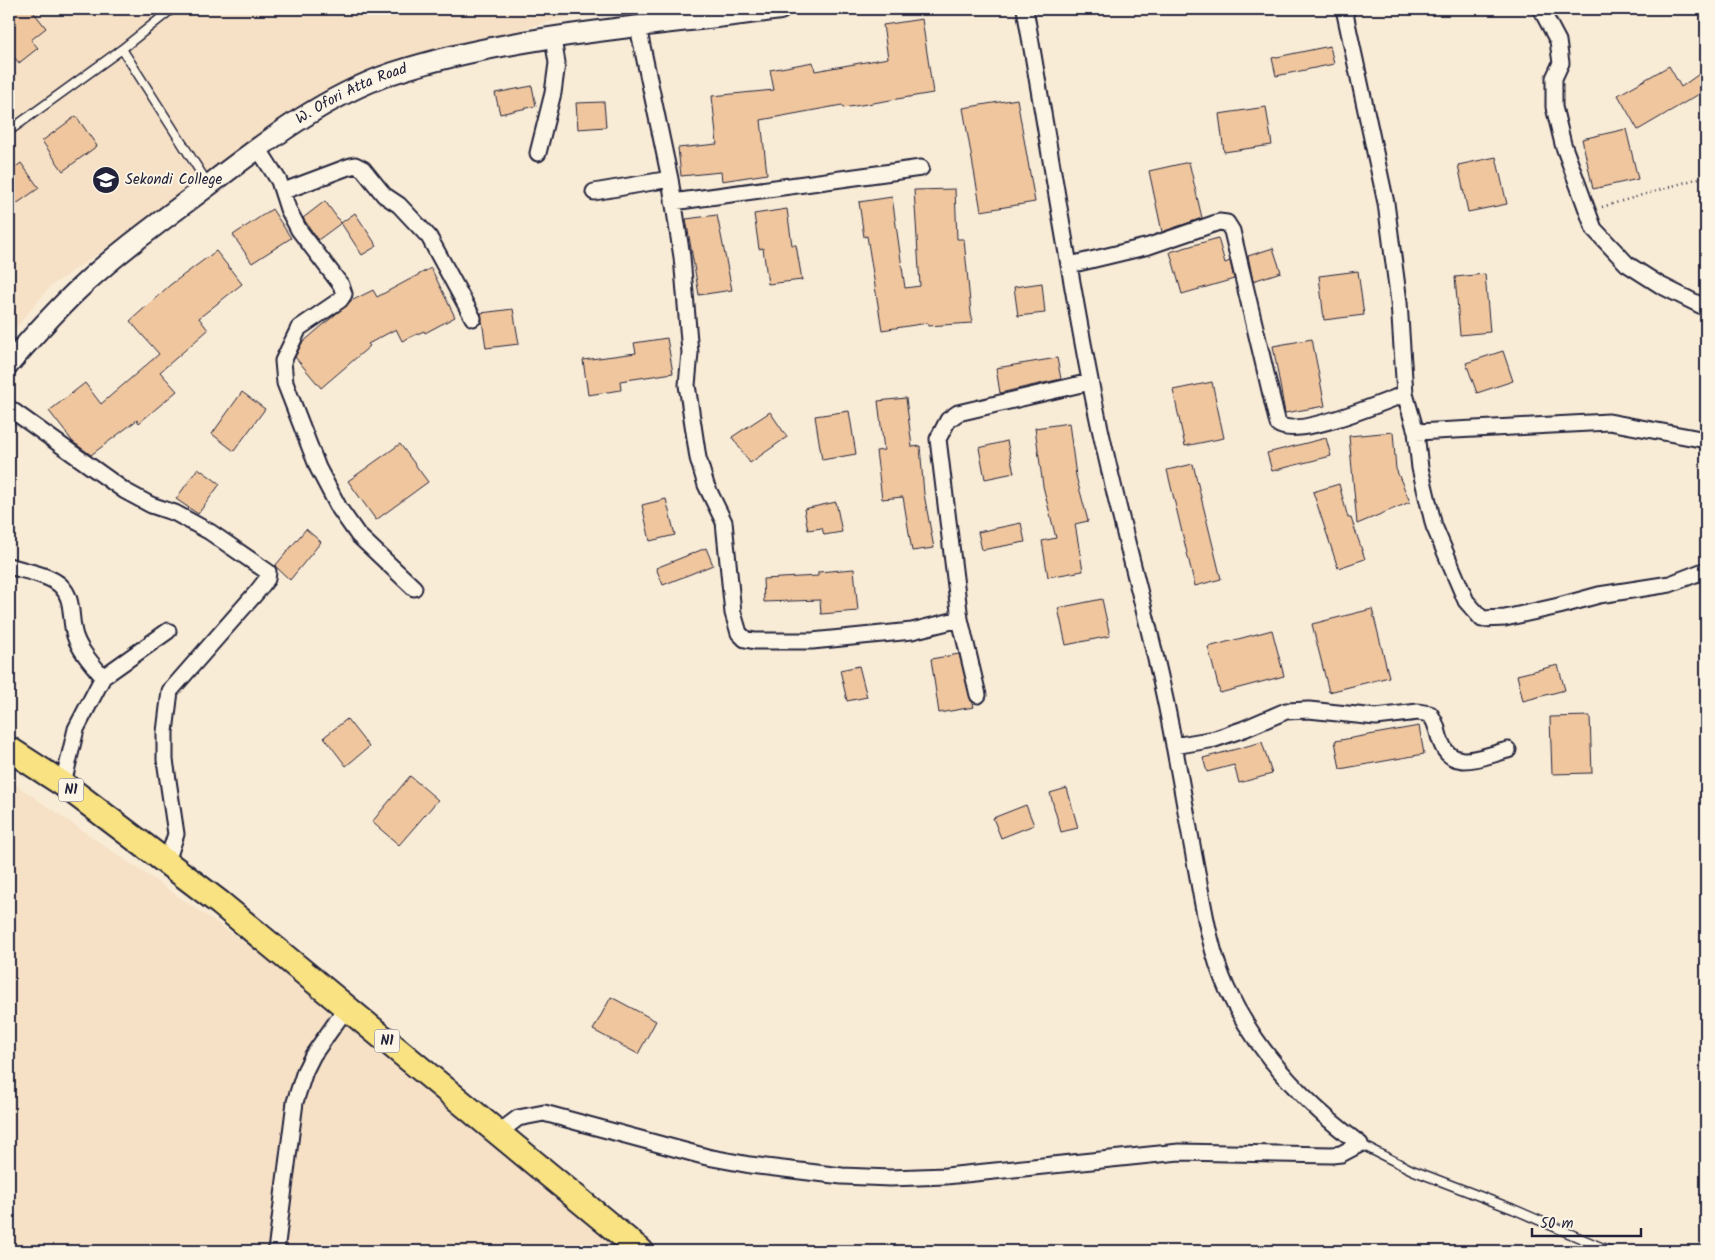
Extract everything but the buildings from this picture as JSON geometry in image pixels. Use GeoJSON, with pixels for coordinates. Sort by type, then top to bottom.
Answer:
{"type":"FeatureCollection","features":[{"type":"Feature","properties":{"kind":"highway","name":"N1"},"geometry":{"type":"LineString","coordinates":[[9,749],[63,784],[167,862],[347,1007],[497,1134],[641,1251]]}},
{"type":"Feature","properties":{"kind":"highway","name":"N1"},"geometry":{"type":"LineString","coordinates":[[9,766],[130,835]]}},
{"type":"Feature","properties":{"kind":"main road","name":"W. Ofori Atta Road"},"geometry":{"type":"LineString","coordinates":[[9,364],[46,322],[85,283],[135,240],[258,148],[326,104],[362,85],[444,59],[507,45],[780,9]]}},
{"type":"Feature","properties":{"kind":"street"},"geometry":{"type":"LineString","coordinates":[[497,1134],[518,1118],[544,1114],[715,1158],[842,1176],[890,1178],[946,1176],[1179,1152],[1332,1155],[1341,1154],[1360,1144],[1327,1120],[1302,1096],[1276,1066],[1254,1037],[1226,986],[1204,907],[1174,746],[1090,382],[1025,9]]}},
{"type":"Feature","properties":{"kind":"street"},"geometry":{"type":"LineString","coordinates":[[1344,9],[1386,203],[1399,302],[1405,394],[1416,432],[1420,468],[1434,526],[1466,601],[1482,619],[1505,618],[1559,606],[1599,594],[1670,584],[1706,570]]}},
{"type":"Feature","properties":{"kind":"street"},"geometry":{"type":"LineString","coordinates":[[1542,9],[1558,40],[1561,63],[1554,78],[1554,107],[1563,144],[1594,229],[1627,264],[1660,285],[1706,308]]}},
{"type":"Feature","properties":{"kind":"street"},"geometry":{"type":"LineString","coordinates":[[638,27],[670,179],[682,257],[690,353],[687,385],[692,423],[698,458],[706,485],[724,522],[733,613],[739,633],[745,639],[755,641],[812,641],[912,632],[960,619]]}},
{"type":"Feature","properties":{"kind":"street"},"geometry":{"type":"LineString","coordinates":[[538,152],[553,93],[557,63],[553,39]]}},
{"type":"Feature","properties":{"kind":"street"},"geometry":{"type":"LineString","coordinates":[[258,148],[284,191],[288,208],[299,230],[341,285],[344,294],[340,300],[299,328],[283,361],[285,383],[318,468],[339,508],[358,535],[414,588]]}},
{"type":"Feature","properties":{"kind":"street"},"geometry":{"type":"LineString","coordinates":[[284,191],[355,165],[362,169],[375,186],[399,206],[429,237],[473,318]]}},
{"type":"Feature","properties":{"kind":"street"},"geometry":{"type":"LineString","coordinates":[[673,202],[921,168]]}},
{"type":"Feature","properties":{"kind":"street"},"geometry":{"type":"LineString","coordinates":[[594,192],[670,179]]}},
{"type":"Feature","properties":{"kind":"street"},"geometry":{"type":"LineString","coordinates":[[1070,265],[1149,246],[1219,222],[1227,223],[1232,231],[1278,424],[1284,429],[1292,430],[1314,426],[1405,394]]}},
{"type":"Feature","properties":{"kind":"street"},"geometry":{"type":"LineString","coordinates":[[978,695],[960,619],[938,439],[948,420],[958,413],[1090,382]]}},
{"type":"Feature","properties":{"kind":"street"},"geometry":{"type":"LineString","coordinates":[[9,408],[125,491],[150,505],[175,513],[210,532],[268,572],[267,579],[256,593],[170,691],[165,732],[166,760],[176,834],[167,862]]}},
{"type":"Feature","properties":{"kind":"street"},"geometry":{"type":"LineString","coordinates":[[1416,432],[1609,422],[1706,440]]}},
{"type":"Feature","properties":{"kind":"street"},"geometry":{"type":"LineString","coordinates":[[9,566],[59,584],[70,600],[75,636],[82,650],[103,678]]}},
{"type":"Feature","properties":{"kind":"street"},"geometry":{"type":"LineString","coordinates":[[63,784],[76,729],[103,678],[168,631]]}},
{"type":"Feature","properties":{"kind":"street"},"geometry":{"type":"LineString","coordinates":[[1174,746],[1222,736],[1286,711],[1309,710],[1376,717],[1418,712],[1430,714],[1438,726],[1439,739],[1445,754],[1454,760],[1465,761],[1508,750]]}},
{"type":"Feature","properties":{"kind":"street"},"geometry":{"type":"LineString","coordinates":[[276,1251],[294,1102],[305,1071],[347,1007]]}},
{"type":"Feature","properties":{"kind":"lane"},"geometry":{"type":"LineString","coordinates":[[9,131],[122,49],[172,9]]}},
{"type":"Feature","properties":{"kind":"lane"},"geometry":{"type":"LineString","coordinates":[[122,49],[208,185]]}},
{"type":"Feature","properties":{"kind":"lane"},"geometry":{"type":"LineString","coordinates":[[1360,1144],[1412,1170],[1513,1209],[1610,1251]]}},
{"type":"Feature","properties":{"kind":"path"},"geometry":{"type":"LineString","coordinates":[[1586,211],[1635,199],[1706,176]]}},
{"type":"Feature","properties":{"kind":"shaded area","name":"Sekondi College"},"geometry":{"type":"Polygon","coordinates":[[[9,9],[595,9],[358,75],[51,286],[9,336],[9,9]]]}},
{"type":"Feature","properties":{"kind":"shaded area"},"geometry":{"type":"Polygon","coordinates":[[[9,780],[319,993],[622,1251],[9,1251],[9,780]]]}},
{"type":"Feature","properties":{"kind":"place","name":"Sekondi College"},"geometry":{"type":"Point","coordinates":[106,180]}}]}
